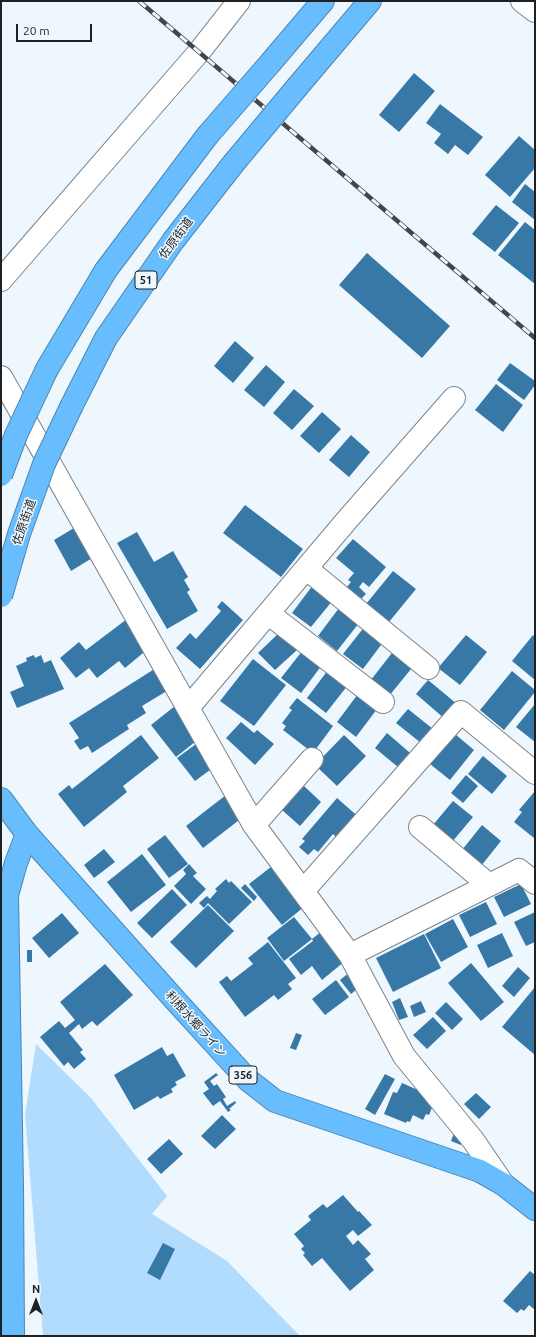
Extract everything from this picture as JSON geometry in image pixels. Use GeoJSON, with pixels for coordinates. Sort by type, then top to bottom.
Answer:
{"type":"FeatureCollection","features":[{"type":"Feature","properties":{"kind":"highway"},"geometry":{"type":"LineString","coordinates":[[1,475],[16,435],[47,369],[106,270],[207,136],[323,1]]}},
{"type":"Feature","properties":{"kind":"highway","name":"佐原街道"},"geometry":{"type":"LineString","coordinates":[[1,596],[19,534],[44,464],[106,338],[172,241],[233,164],[370,1]]}},
{"type":"Feature","properties":{"kind":"highway","name":"利根水郷ライン"},"geometry":{"type":"LineString","coordinates":[[1,799],[27,834],[169,994],[248,1080],[275,1101],[480,1171],[503,1184],[535,1209]]}},
{"type":"Feature","properties":{"kind":"highway"},"geometry":{"type":"LineString","coordinates":[[13,1336],[7,895],[16,863],[27,834]]}},
{"type":"Feature","properties":{"kind":"street"},"geometry":{"type":"LineString","coordinates":[[1,280],[199,52],[240,1]]}},
{"type":"Feature","properties":{"kind":"street"},"geometry":{"type":"LineString","coordinates":[[522,1],[535,11]]}},
{"type":"Feature","properties":{"kind":"street"},"geometry":{"type":"LineString","coordinates":[[1,377],[254,825],[350,955],[404,1056],[473,1140],[503,1184]]}},
{"type":"Feature","properties":{"kind":"street"},"geometry":{"type":"LineString","coordinates":[[188,708],[347,520],[454,398]]}},
{"type":"Feature","properties":{"kind":"street"},"geometry":{"type":"LineString","coordinates":[[307,569],[428,668]]}},
{"type":"Feature","properties":{"kind":"street"},"geometry":{"type":"LineString","coordinates":[[269,614],[383,702]]}},
{"type":"Feature","properties":{"kind":"street"},"geometry":{"type":"LineString","coordinates":[[303,891],[461,712],[535,773]]}},
{"type":"Feature","properties":{"kind":"street"},"geometry":{"type":"LineString","coordinates":[[254,825],[312,759]]}},
{"type":"Feature","properties":{"kind":"street"},"geometry":{"type":"LineString","coordinates":[[420,827],[489,885]]}},
{"type":"Feature","properties":{"kind":"street"},"geometry":{"type":"LineString","coordinates":[[350,955],[519,870],[535,883]]}},
{"type":"Feature","properties":{"kind":"shaded area"},"geometry":{"type":"Polygon","coordinates":[[[36,1044],[91,1098],[167,1196],[152,1214],[227,1261],[300,1336],[43,1336],[25,1115],[36,1044]]]}},
{"type":"Feature","properties":{"kind":"building"},"geometry":{"type":"Polygon","coordinates":[[[414,73],[435,91],[399,132],[379,115],[414,73]]]}},
{"type":"Feature","properties":{"kind":"building"},"geometry":{"type":"Polygon","coordinates":[[[440,104],[483,137],[468,155],[455,145],[448,154],[434,143],[441,134],[426,123],[440,104]]]}},
{"type":"Feature","properties":{"kind":"building"},"geometry":{"type":"Polygon","coordinates":[[[519,136],[535,150],[535,168],[510,197],[485,175],[519,136]]]}},
{"type":"Feature","properties":{"kind":"building"},"geometry":{"type":"Polygon","coordinates":[[[525,184],[535,192],[535,220],[512,202],[525,184]]]}},
{"type":"Feature","properties":{"kind":"building"},"geometry":{"type":"Polygon","coordinates":[[[496,205],[519,223],[495,252],[472,234],[496,205]]]}},
{"type":"Feature","properties":{"kind":"building"},"geometry":{"type":"Polygon","coordinates":[[[525,222],[535,230],[535,284],[498,255],[525,222]]]}},
{"type":"Feature","properties":{"kind":"building"},"geometry":{"type":"Polygon","coordinates":[[[367,253],[450,326],[422,358],[339,285],[367,253]]]}},
{"type":"Feature","properties":{"kind":"building"},"geometry":{"type":"Polygon","coordinates":[[[235,341],[254,358],[233,383],[214,366],[235,341]]]}},
{"type":"Feature","properties":{"kind":"building"},"geometry":{"type":"Polygon","coordinates":[[[510,363],[535,381],[535,385],[524,400],[497,380],[510,363]]]}},
{"type":"Feature","properties":{"kind":"building"},"geometry":{"type":"Polygon","coordinates":[[[266,365],[285,382],[264,407],[244,390],[266,365]]]}},
{"type":"Feature","properties":{"kind":"building"},"geometry":{"type":"Polygon","coordinates":[[[496,384],[523,405],[503,432],[475,410],[496,384]]]}},
{"type":"Feature","properties":{"kind":"building"},"geometry":{"type":"Polygon","coordinates":[[[294,389],[314,406],[292,430],[273,413],[294,389]]]}},
{"type":"Feature","properties":{"kind":"building"},"geometry":{"type":"Polygon","coordinates":[[[322,412],[341,429],[319,453],[300,436],[322,412]]]}},
{"type":"Feature","properties":{"kind":"building"},"geometry":{"type":"Polygon","coordinates":[[[351,435],[370,452],[349,477],[329,460],[351,435]]]}},
{"type":"Feature","properties":{"kind":"building"},"geometry":{"type":"Polygon","coordinates":[[[245,505],[303,549],[281,577],[223,533],[245,505]]]}},
{"type":"Feature","properties":{"kind":"building"},"geometry":{"type":"Polygon","coordinates":[[[79,525],[97,555],[71,571],[54,540],[79,525]]]}},
{"type":"Feature","properties":{"kind":"building"},"geometry":{"type":"Polygon","coordinates":[[[137,532],[154,562],[173,551],[188,577],[184,580],[190,590],[187,592],[198,611],[167,629],[117,543],[137,532]]]}},
{"type":"Feature","properties":{"kind":"building"},"geometry":{"type":"Polygon","coordinates":[[[353,539],[386,567],[369,587],[363,582],[359,587],[366,594],[361,599],[347,587],[351,582],[348,580],[354,573],[336,558],[353,539]]]}},
{"type":"Feature","properties":{"kind":"building"},"geometry":{"type":"Polygon","coordinates":[[[393,571],[416,589],[389,622],[366,604],[393,571]]]}},
{"type":"Feature","properties":{"kind":"building"},"geometry":{"type":"Polygon","coordinates":[[[313,585],[333,600],[311,627],[292,613],[313,585]]]}},
{"type":"Feature","properties":{"kind":"building"},"geometry":{"type":"Polygon","coordinates":[[[222,601],[243,620],[200,669],[176,648],[190,633],[196,639],[221,611],[217,607],[222,601]]]}},
{"type":"Feature","properties":{"kind":"building"},"geometry":{"type":"Polygon","coordinates":[[[339,608],[359,623],[337,651],[318,636],[339,608]]]}},
{"type":"Feature","properties":{"kind":"building"},"geometry":{"type":"Polygon","coordinates":[[[127,619],[149,648],[125,668],[119,661],[97,678],[89,668],[76,678],[60,658],[79,642],[86,650],[127,619]]]}},
{"type":"Feature","properties":{"kind":"building"},"geometry":{"type":"Polygon","coordinates":[[[365,626],[384,641],[363,669],[343,654],[365,626]]]}},
{"type":"Feature","properties":{"kind":"building"},"geometry":{"type":"Polygon","coordinates":[[[280,632],[297,650],[275,670],[258,653],[280,632]]]}},
{"type":"Feature","properties":{"kind":"building"},"geometry":{"type":"Polygon","coordinates":[[[466,635],[487,652],[460,685],[438,668],[466,635]]]}},
{"type":"Feature","properties":{"kind":"building"},"geometry":{"type":"Polygon","coordinates":[[[533,635],[535,637],[535,680],[512,661],[533,635]]]}},
{"type":"Feature","properties":{"kind":"building"},"geometry":{"type":"Polygon","coordinates":[[[303,650],[322,665],[301,693],[281,678],[303,650]]]}},
{"type":"Feature","properties":{"kind":"building"},"geometry":{"type":"Polygon","coordinates":[[[392,653],[411,669],[389,696],[370,681],[392,653]]]}},
{"type":"Feature","properties":{"kind":"building"},"geometry":{"type":"Polygon","coordinates":[[[34,655],[35,658],[41,655],[44,663],[51,660],[64,689],[17,708],[10,692],[24,686],[16,666],[27,661],[26,658],[34,655]]]}},
{"type":"Feature","properties":{"kind":"building"},"geometry":{"type":"Polygon","coordinates":[[[253,659],[286,685],[254,726],[220,701],[253,659]]]}},
{"type":"Feature","properties":{"kind":"building"},"geometry":{"type":"Polygon","coordinates":[[[156,668],[170,689],[142,706],[146,713],[127,725],[129,729],[92,753],[88,746],[80,750],[74,741],[79,738],[69,723],[156,668]]]}},
{"type":"Feature","properties":{"kind":"building"},"geometry":{"type":"Polygon","coordinates":[[[328,670],[348,685],[326,713],[307,698],[328,670]]]}},
{"type":"Feature","properties":{"kind":"building"},"geometry":{"type":"Polygon","coordinates":[[[512,671],[535,690],[535,692],[504,730],[480,710],[512,671]]]}},
{"type":"Feature","properties":{"kind":"building"},"geometry":{"type":"Polygon","coordinates":[[[428,680],[457,704],[445,719],[416,694],[428,680]]]}},
{"type":"Feature","properties":{"kind":"building"},"geometry":{"type":"Polygon","coordinates":[[[358,694],[377,709],[356,737],[337,722],[358,694]]]}},
{"type":"Feature","properties":{"kind":"building"},"geometry":{"type":"Polygon","coordinates":[[[297,698],[333,726],[313,753],[283,730],[286,726],[282,723],[292,710],[289,708],[297,698]]]}},
{"type":"Feature","properties":{"kind":"building"},"geometry":{"type":"Polygon","coordinates":[[[535,704],[535,742],[516,727],[535,704]]]}},
{"type":"Feature","properties":{"kind":"building"},"geometry":{"type":"Polygon","coordinates":[[[175,706],[200,738],[176,757],[151,725],[175,706]]]}},
{"type":"Feature","properties":{"kind":"building"},"geometry":{"type":"Polygon","coordinates":[[[408,709],[438,733],[426,747],[396,723],[408,709]]]}},
{"type":"Feature","properties":{"kind":"building"},"geometry":{"type":"Polygon","coordinates":[[[241,722],[254,733],[257,730],[274,744],[255,765],[226,738],[241,722]]]}},
{"type":"Feature","properties":{"kind":"building"},"geometry":{"type":"Polygon","coordinates":[[[387,733],[416,758],[404,772],[375,748],[387,733]]]}},
{"type":"Feature","properties":{"kind":"building"},"geometry":{"type":"Polygon","coordinates":[[[455,734],[474,750],[450,780],[430,764],[455,734]]]}},
{"type":"Feature","properties":{"kind":"building"},"geometry":{"type":"Polygon","coordinates":[[[141,735],[159,758],[123,786],[127,792],[84,827],[58,794],[69,785],[72,789],[141,735]]]}},
{"type":"Feature","properties":{"kind":"building"},"geometry":{"type":"Polygon","coordinates":[[[344,735],[366,756],[337,786],[315,765],[344,735]]]}},
{"type":"Feature","properties":{"kind":"building"},"geometry":{"type":"Polygon","coordinates":[[[196,744],[214,767],[195,781],[177,758],[196,744]]]}},
{"type":"Feature","properties":{"kind":"building"},"geometry":{"type":"Polygon","coordinates":[[[483,756],[507,776],[492,794],[468,774],[483,756]]]}},
{"type":"Feature","properties":{"kind":"building"},"geometry":{"type":"Polygon","coordinates":[[[466,775],[478,786],[463,803],[451,793],[466,775]]]}},
{"type":"Feature","properties":{"kind":"building"},"geometry":{"type":"Polygon","coordinates":[[[304,786],[321,802],[300,826],[282,810],[304,786]]]}},
{"type":"Feature","properties":{"kind":"building"},"geometry":{"type":"Polygon","coordinates":[[[535,791],[534,838],[514,822],[522,812],[519,810],[535,791]]]}},
{"type":"Feature","properties":{"kind":"building"},"geometry":{"type":"Polygon","coordinates":[[[226,795],[243,817],[203,848],[186,826],[226,795]]]}},
{"type":"Feature","properties":{"kind":"building"},"geometry":{"type":"Polygon","coordinates":[[[337,798],[362,820],[336,837],[333,834],[318,852],[314,849],[308,855],[299,847],[305,841],[302,839],[337,798]]]}},
{"type":"Feature","properties":{"kind":"building"},"geometry":{"type":"Polygon","coordinates":[[[453,801],[473,817],[452,842],[433,825],[453,801]]]}},
{"type":"Feature","properties":{"kind":"building"},"geometry":{"type":"Polygon","coordinates":[[[482,825],[501,841],[481,866],[462,850],[482,825]]]}},
{"type":"Feature","properties":{"kind":"building"},"geometry":{"type":"Polygon","coordinates":[[[165,835],[188,864],[169,878],[147,849],[165,835]]]}},
{"type":"Feature","properties":{"kind":"building"},"geometry":{"type":"Polygon","coordinates":[[[104,849],[115,862],[94,878],[84,865],[104,849]]]}},
{"type":"Feature","properties":{"kind":"building"},"geometry":{"type":"Polygon","coordinates":[[[142,854],[166,885],[131,912],[107,882],[142,854]]]}},
{"type":"Feature","properties":{"kind":"building"},"geometry":{"type":"Polygon","coordinates":[[[276,863],[305,906],[282,925],[249,884],[276,863]]]}},
{"type":"Feature","properties":{"kind":"building"},"geometry":{"type":"Polygon","coordinates":[[[189,864],[197,873],[193,876],[206,889],[191,904],[174,886],[186,874],[183,870],[189,864]]]}},
{"type":"Feature","properties":{"kind":"building"},"geometry":{"type":"Polygon","coordinates":[[[226,879],[229,883],[231,881],[252,902],[229,924],[208,903],[204,908],[199,903],[207,896],[210,899],[217,891],[215,889],[226,879]]]}},
{"type":"Feature","properties":{"kind":"building"},"geometry":{"type":"Polygon","coordinates":[[[245,884],[257,897],[254,901],[241,888],[245,884]]]}},
{"type":"Feature","properties":{"kind":"building"},"geometry":{"type":"Polygon","coordinates":[[[521,884],[531,904],[504,917],[494,897],[521,884]]]}},
{"type":"Feature","properties":{"kind":"building"},"geometry":{"type":"Polygon","coordinates":[[[172,889],[187,905],[152,938],[137,923],[172,889]]]}},
{"type":"Feature","properties":{"kind":"building"},"geometry":{"type":"Polygon","coordinates":[[[486,902],[497,924],[470,937],[459,915],[486,902]]]}},
{"type":"Feature","properties":{"kind":"building"},"geometry":{"type":"Polygon","coordinates":[[[208,905],[234,931],[196,968],[170,942],[208,905]]]}},
{"type":"Feature","properties":{"kind":"building"},"geometry":{"type":"Polygon","coordinates":[[[535,912],[535,942],[526,946],[514,922],[535,912]]]}},
{"type":"Feature","properties":{"kind":"building"},"geometry":{"type":"Polygon","coordinates":[[[62,913],[79,933],[49,958],[32,938],[62,913]]]}},
{"type":"Feature","properties":{"kind":"building"},"geometry":{"type":"Polygon","coordinates":[[[294,917],[312,939],[284,961],[267,938],[294,917]]]}},
{"type":"Feature","properties":{"kind":"building"},"geometry":{"type":"Polygon","coordinates":[[[453,919],[468,947],[441,962],[425,934],[453,919]]]}},
{"type":"Feature","properties":{"kind":"building"},"geometry":{"type":"Polygon","coordinates":[[[322,931],[345,961],[322,980],[312,966],[301,975],[289,959],[313,941],[312,939],[322,931]]]}},
{"type":"Feature","properties":{"kind":"building"},"geometry":{"type":"Polygon","coordinates":[[[502,933],[513,956],[488,968],[477,945],[502,933]]]}},
{"type":"Feature","properties":{"kind":"building"},"geometry":{"type":"Polygon","coordinates":[[[424,934],[441,968],[393,992],[376,958],[424,934]]]}},
{"type":"Feature","properties":{"kind":"building"},"geometry":{"type":"Polygon","coordinates":[[[268,942],[296,978],[288,984],[292,989],[278,1000],[274,995],[245,1017],[219,982],[227,976],[231,981],[253,964],[248,958],[268,942]]]}},
{"type":"Feature","properties":{"kind":"building"},"geometry":{"type":"Polygon","coordinates":[[[27,950],[32,950],[32,962],[27,962],[27,950]]]}},
{"type":"Feature","properties":{"kind":"building"},"geometry":{"type":"Polygon","coordinates":[[[471,963],[504,1002],[481,1021],[448,983],[471,963]]]}},
{"type":"Feature","properties":{"kind":"building"},"geometry":{"type":"Polygon","coordinates":[[[105,964],[133,995],[97,1026],[92,1021],[82,1029],[79,1024],[69,1033],[83,1050],[80,1052],[86,1059],[74,1069],[68,1062],[64,1066],[40,1037],[59,1021],[65,1028],[75,1020],[60,1002],[105,964]]]}},
{"type":"Feature","properties":{"kind":"building"},"geometry":{"type":"Polygon","coordinates":[[[518,967],[530,978],[514,997],[502,986],[518,967]]]}},
{"type":"Feature","properties":{"kind":"building"},"geometry":{"type":"Polygon","coordinates":[[[350,972],[361,986],[351,994],[340,980],[350,972]]]}},
{"type":"Feature","properties":{"kind":"building"},"geometry":{"type":"Polygon","coordinates":[[[336,980],[349,997],[325,1015],[312,999],[336,980]]]}},
{"type":"Feature","properties":{"kind":"building"},"geometry":{"type":"Polygon","coordinates":[[[535,987],[535,1055],[502,1027],[535,987]]]}},
{"type":"Feature","properties":{"kind":"building"},"geometry":{"type":"Polygon","coordinates":[[[400,998],[408,1017],[399,1020],[392,1002],[400,998]]]}},
{"type":"Feature","properties":{"kind":"building"},"geometry":{"type":"Polygon","coordinates":[[[421,1001],[426,1012],[414,1017],[410,1006],[421,1001]]]}},
{"type":"Feature","properties":{"kind":"building"},"geometry":{"type":"Polygon","coordinates":[[[446,1002],[463,1019],[452,1030],[435,1013],[446,1002]]]}},
{"type":"Feature","properties":{"kind":"building"},"geometry":{"type":"Polygon","coordinates":[[[433,1017],[446,1031],[427,1049],[413,1035],[433,1017]]]}},
{"type":"Feature","properties":{"kind":"building"},"geometry":{"type":"Polygon","coordinates":[[[296,1033],[302,1035],[296,1050],[290,1048],[296,1033]]]}},
{"type":"Feature","properties":{"kind":"building"},"geometry":{"type":"Polygon","coordinates":[[[162,1047],[167,1056],[173,1053],[186,1076],[175,1082],[177,1085],[171,1089],[173,1092],[160,1099],[158,1096],[134,1110],[114,1075],[162,1047]]]}},
{"type":"Feature","properties":{"kind":"building"},"geometry":{"type":"Polygon","coordinates":[[[216,1073],[218,1075],[210,1081],[214,1086],[217,1084],[226,1097],[223,1099],[227,1106],[235,1101],[236,1103],[229,1109],[231,1110],[228,1112],[220,1101],[213,1106],[203,1093],[209,1089],[204,1082],[216,1073]]]}},
{"type":"Feature","properties":{"kind":"building"},"geometry":{"type":"Polygon","coordinates":[[[385,1074],[395,1079],[375,1115],[365,1109],[385,1074]]]}},
{"type":"Feature","properties":{"kind":"building"},"geometry":{"type":"Polygon","coordinates":[[[402,1083],[427,1094],[425,1099],[434,1103],[429,1115],[426,1114],[423,1120],[413,1115],[410,1122],[407,1121],[406,1123],[384,1114],[393,1092],[397,1093],[402,1083]]]}},
{"type":"Feature","properties":{"kind":"building"},"geometry":{"type":"Polygon","coordinates":[[[476,1093],[491,1107],[479,1119],[464,1104],[476,1093]]]}},
{"type":"Feature","properties":{"kind":"building"},"geometry":{"type":"Polygon","coordinates":[[[222,1115],[236,1129],[215,1149],[201,1136],[222,1115]]]}},
{"type":"Feature","properties":{"kind":"building"},"geometry":{"type":"Polygon","coordinates":[[[456,1128],[465,1132],[461,1145],[451,1141],[456,1128]]]}},
{"type":"Feature","properties":{"kind":"building"},"geometry":{"type":"Polygon","coordinates":[[[169,1139],[183,1154],[161,1174],[147,1159],[169,1139]]]}},
{"type":"Feature","properties":{"kind":"building"},"geometry":{"type":"Polygon","coordinates":[[[343,1195],[372,1225],[358,1236],[353,1230],[346,1236],[353,1245],[358,1240],[371,1254],[365,1259],[374,1270],[350,1291],[322,1258],[312,1266],[303,1255],[305,1253],[301,1249],[304,1246],[294,1234],[311,1220],[308,1216],[323,1204],[327,1208],[343,1195]]]}},
{"type":"Feature","properties":{"kind":"building"},"geometry":{"type":"Polygon","coordinates":[[[163,1243],[175,1249],[160,1280],[147,1273],[163,1243]]]}},
{"type":"Feature","properties":{"kind":"building"},"geometry":{"type":"Polygon","coordinates":[[[530,1271],[535,1275],[535,1310],[529,1305],[524,1311],[521,1309],[517,1313],[503,1301],[530,1271]]]}},
{"type":"Feature","properties":{"kind":"railway"},"geometry":{"type":"LineString","coordinates":[[139,1],[535,338]]}}]}
